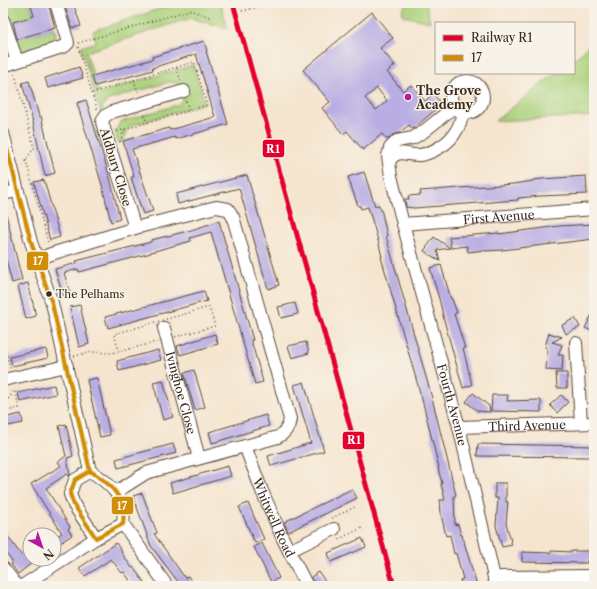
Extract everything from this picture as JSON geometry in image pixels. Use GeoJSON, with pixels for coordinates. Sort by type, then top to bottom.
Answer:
{"type":"FeatureCollection","features":[{"type":"Feature","properties":{"kind":"street"},"geometry":{"type":"LineString","coordinates":[[3,20],[10,63],[65,46],[72,43],[56,3]]}},
{"type":"Feature","properties":{"kind":"street","name":"Aldbury Close"},"geometry":{"type":"LineString","coordinates":[[135,228],[102,122],[106,116],[112,112],[184,91]]}},
{"type":"Feature","properties":{"kind":"street"},"geometry":{"type":"LineString","coordinates":[[458,110],[457,130],[444,143],[432,151],[422,154],[399,153],[389,162],[388,152],[397,141],[413,138],[458,110]]}},
{"type":"Feature","properties":{"kind":"street"},"geometry":{"type":"LineString","coordinates":[[3,133],[17,191],[37,260],[52,303],[90,471],[105,480],[116,492],[124,515],[122,524],[167,586]]}},
{"type":"Feature","properties":{"kind":"street","name":"Fourth Avenue"},"geometry":{"type":"LineString","coordinates":[[389,162],[403,224],[459,427],[495,582]]}},
{"type":"Feature","properties":{"kind":"street"},"geometry":{"type":"LineString","coordinates":[[3,194],[17,191]]}},
{"type":"Feature","properties":{"kind":"street"},"geometry":{"type":"LineString","coordinates":[[37,260],[51,254],[135,228],[216,207],[228,209],[233,217],[290,419],[290,425],[283,434],[278,436],[146,473],[116,492]]}},
{"type":"Feature","properties":{"kind":"street","name":"First Avenue"},"geometry":{"type":"LineString","coordinates":[[403,224],[594,209]]}},
{"type":"Feature","properties":{"kind":"street","name":"Ivinghoe Close"},"geometry":{"type":"LineString","coordinates":[[164,328],[198,458]]}},
{"type":"Feature","properties":{"kind":"street"},"geometry":{"type":"LineString","coordinates":[[576,343],[581,423]]}},
{"type":"Feature","properties":{"kind":"street"},"geometry":{"type":"LineString","coordinates":[[3,380],[66,362]]}},
{"type":"Feature","properties":{"kind":"street","name":"Third Avenue"},"geometry":{"type":"LineString","coordinates":[[459,427],[594,423]]}},
{"type":"Feature","properties":{"kind":"street","name":"Whitwell Road"},"geometry":{"type":"LineString","coordinates":[[245,446],[262,491],[289,551],[307,586]]}},
{"type":"Feature","properties":{"kind":"street"},"geometry":{"type":"LineString","coordinates":[[90,471],[76,480],[70,494],[74,505],[96,538]]}},
{"type":"Feature","properties":{"kind":"street"},"geometry":{"type":"LineString","coordinates":[[22,586],[96,538],[122,524]]}},
{"type":"Feature","properties":{"kind":"street"},"geometry":{"type":"LineString","coordinates":[[289,551],[334,529]]}},
{"type":"Feature","properties":{"kind":"street"},"geometry":{"type":"LineString","coordinates":[[3,568],[17,586]]}},
{"type":"Feature","properties":{"kind":"street"},"geometry":{"type":"LineString","coordinates":[[495,582],[502,577],[594,576]]}},
{"type":"Feature","properties":{"kind":"path"},"geometry":{"type":"LineString","coordinates":[[242,11],[276,3]]}},
{"type":"Feature","properties":{"kind":"path"},"geometry":{"type":"LineString","coordinates":[[102,122],[72,43],[90,40],[190,10],[212,18]]}},
{"type":"Feature","properties":{"kind":"path"},"geometry":{"type":"LineString","coordinates":[[10,63],[34,148],[19,171],[13,173]]}},
{"type":"Feature","properties":{"kind":"path"},"geometry":{"type":"LineString","coordinates":[[134,80],[138,92]]}},
{"type":"Feature","properties":{"kind":"path"},"geometry":{"type":"LineString","coordinates":[[144,115],[147,123]]}},
{"type":"Feature","properties":{"kind":"path"},"geometry":{"type":"LineString","coordinates":[[26,160],[51,254]]}},
{"type":"Feature","properties":{"kind":"path"},"geometry":{"type":"LineString","coordinates":[[66,362],[92,352],[110,354],[119,352]]}},
{"type":"Feature","properties":{"kind":"path"},"geometry":{"type":"LineString","coordinates":[[3,405],[15,389],[19,408],[3,412]]}},
{"type":"Feature","properties":{"kind":"green space"},"geometry":{"type":"Polygon","coordinates":[[[4,3],[30,3],[34,16],[13,22],[4,3]]]}},
{"type":"Feature","properties":{"kind":"green space"},"geometry":{"type":"Polygon","coordinates":[[[177,3],[220,3],[228,29],[191,18],[86,52],[99,93],[193,65],[205,103],[130,126],[123,141],[118,143],[115,132],[120,122],[177,105],[183,98],[183,90],[178,84],[169,82],[108,100],[103,108],[102,117],[81,47],[96,42],[93,31],[177,3]]]}},
{"type":"Feature","properties":{"kind":"green space"},"geometry":{"type":"Polygon","coordinates":[[[408,3],[426,3],[430,22],[404,16],[402,12],[408,3]]]}},
{"type":"Feature","properties":{"kind":"green space"},"geometry":{"type":"Polygon","coordinates":[[[55,28],[56,37],[52,46],[22,56],[17,39],[55,28]]]}},
{"type":"Feature","properties":{"kind":"green space"},"geometry":{"type":"Polygon","coordinates":[[[594,38],[594,116],[495,121],[555,74],[575,74],[575,58],[584,51],[594,38]]]}},
{"type":"Feature","properties":{"kind":"building"},"geometry":{"type":"Polygon","coordinates":[[[30,3],[48,3],[55,28],[17,39],[13,22],[34,16],[30,3]]]}},
{"type":"Feature","properties":{"kind":"building"},"geometry":{"type":"Polygon","coordinates":[[[64,3],[73,3],[81,26],[72,28],[64,3]]]}},
{"type":"Feature","properties":{"kind":"building"},"geometry":{"type":"Polygon","coordinates":[[[372,12],[393,38],[380,48],[395,65],[387,72],[403,91],[411,85],[425,101],[433,94],[442,104],[413,129],[409,125],[399,133],[392,135],[389,139],[386,139],[382,134],[363,150],[347,131],[343,134],[322,108],[330,102],[303,70],[372,12]],[[377,88],[365,98],[376,110],[387,101],[377,88]]]}},
{"type":"Feature","properties":{"kind":"building"},"geometry":{"type":"Polygon","coordinates":[[[204,41],[228,124],[176,139],[175,137],[132,149],[153,211],[143,214],[131,177],[134,177],[123,141],[169,128],[170,130],[215,117],[196,54],[152,68],[153,70],[95,86],[92,76],[153,59],[152,57],[204,41]]]}},
{"type":"Feature","properties":{"kind":"building"},"geometry":{"type":"Polygon","coordinates":[[[79,67],[83,78],[48,88],[45,78],[79,67]]]}},
{"type":"Feature","properties":{"kind":"building"},"geometry":{"type":"Polygon","coordinates":[[[29,81],[39,116],[41,116],[55,173],[45,176],[32,118],[22,83],[29,81]]]}},
{"type":"Feature","properties":{"kind":"building"},"geometry":{"type":"Polygon","coordinates":[[[86,100],[110,178],[120,219],[111,222],[102,185],[77,103],[86,100]]]}},
{"type":"Feature","properties":{"kind":"building"},"geometry":{"type":"Polygon","coordinates":[[[364,172],[375,206],[379,205],[382,213],[386,236],[432,398],[456,495],[454,496],[455,525],[458,524],[462,535],[477,586],[462,586],[460,580],[463,579],[456,553],[454,554],[450,535],[446,536],[441,514],[440,500],[445,500],[439,468],[423,403],[368,207],[361,209],[360,206],[358,206],[348,177],[364,172]]]}},
{"type":"Feature","properties":{"kind":"building"},"geometry":{"type":"Polygon","coordinates":[[[247,175],[279,285],[268,289],[239,188],[178,204],[176,194],[247,175]]]}},
{"type":"Feature","properties":{"kind":"building"},"geometry":{"type":"Polygon","coordinates":[[[586,176],[587,194],[540,196],[518,198],[518,200],[414,208],[406,207],[405,199],[409,199],[408,196],[421,195],[420,191],[513,184],[542,179],[586,176]]]}},
{"type":"Feature","properties":{"kind":"building"},"geometry":{"type":"Polygon","coordinates":[[[44,180],[60,237],[50,240],[34,182],[44,180]]]}},
{"type":"Feature","properties":{"kind":"building"},"geometry":{"type":"Polygon","coordinates":[[[3,214],[6,214],[22,280],[12,283],[3,248],[3,214]]]}},
{"type":"Feature","properties":{"kind":"building"},"geometry":{"type":"Polygon","coordinates":[[[219,221],[253,340],[251,340],[263,382],[255,384],[211,232],[190,238],[191,241],[151,253],[79,272],[78,269],[64,273],[71,296],[64,298],[55,269],[77,263],[76,261],[151,242],[151,240],[188,231],[219,221]]]}},
{"type":"Feature","properties":{"kind":"building"},"geometry":{"type":"Polygon","coordinates":[[[594,224],[594,239],[502,250],[468,252],[467,246],[451,248],[449,237],[499,234],[559,226],[594,224]]]}},
{"type":"Feature","properties":{"kind":"building"},"geometry":{"type":"Polygon","coordinates":[[[434,237],[450,248],[437,250],[440,261],[424,251],[434,237]]]}},
{"type":"Feature","properties":{"kind":"building"},"geometry":{"type":"Polygon","coordinates":[[[441,265],[451,299],[457,313],[454,314],[465,348],[463,348],[472,385],[463,388],[430,268],[441,265]]]}},
{"type":"Feature","properties":{"kind":"building"},"geometry":{"type":"Polygon","coordinates":[[[28,283],[36,316],[26,319],[18,286],[28,283]]]}},
{"type":"Feature","properties":{"kind":"building"},"geometry":{"type":"Polygon","coordinates":[[[204,291],[207,301],[108,328],[105,317],[204,291]]]}},
{"type":"Feature","properties":{"kind":"building"},"geometry":{"type":"Polygon","coordinates":[[[295,303],[298,314],[281,318],[278,307],[295,303]]]}},
{"type":"Feature","properties":{"kind":"building"},"geometry":{"type":"Polygon","coordinates":[[[80,305],[89,344],[79,347],[70,307],[80,305]]]}},
{"type":"Feature","properties":{"kind":"building"},"geometry":{"type":"Polygon","coordinates":[[[594,311],[594,332],[585,328],[594,311]]]}},
{"type":"Feature","properties":{"kind":"building"},"geometry":{"type":"Polygon","coordinates":[[[575,318],[580,327],[566,334],[562,325],[575,318]]]}},
{"type":"Feature","properties":{"kind":"building"},"geometry":{"type":"Polygon","coordinates":[[[549,333],[562,337],[552,342],[562,345],[558,355],[563,355],[562,371],[546,370],[547,348],[545,347],[549,333]]]}},
{"type":"Feature","properties":{"kind":"building"},"geometry":{"type":"Polygon","coordinates":[[[215,334],[218,344],[180,355],[177,346],[215,334]]]}},
{"type":"Feature","properties":{"kind":"building"},"geometry":{"type":"Polygon","coordinates":[[[306,342],[309,353],[292,358],[288,346],[306,342]]]}},
{"type":"Feature","properties":{"kind":"building"},"geometry":{"type":"Polygon","coordinates":[[[46,349],[48,358],[12,366],[10,357],[46,349]]]}},
{"type":"Feature","properties":{"kind":"building"},"geometry":{"type":"Polygon","coordinates":[[[158,350],[161,360],[119,371],[117,361],[158,350]]]}},
{"type":"Feature","properties":{"kind":"building"},"geometry":{"type":"Polygon","coordinates":[[[194,370],[205,407],[195,410],[184,373],[194,370]]]}},
{"type":"Feature","properties":{"kind":"building"},"geometry":{"type":"Polygon","coordinates":[[[556,373],[567,373],[567,388],[557,388],[556,373]]]}},
{"type":"Feature","properties":{"kind":"building"},"geometry":{"type":"Polygon","coordinates":[[[97,378],[110,435],[100,437],[87,380],[97,378]]]}},
{"type":"Feature","properties":{"kind":"building"},"geometry":{"type":"Polygon","coordinates":[[[163,380],[173,417],[163,420],[153,382],[163,380]]]}},
{"type":"Feature","properties":{"kind":"building"},"geometry":{"type":"Polygon","coordinates":[[[304,382],[324,451],[271,466],[268,456],[311,443],[294,385],[304,382]]]}},
{"type":"Feature","properties":{"kind":"building"},"geometry":{"type":"Polygon","coordinates":[[[54,385],[56,394],[20,402],[18,393],[54,385]]]}},
{"type":"Feature","properties":{"kind":"building"},"geometry":{"type":"Polygon","coordinates":[[[473,393],[489,406],[490,412],[478,411],[466,402],[473,393]]]}},
{"type":"Feature","properties":{"kind":"building"},"geometry":{"type":"Polygon","coordinates":[[[492,395],[508,395],[507,401],[541,400],[541,412],[491,411],[492,395]]]}},
{"type":"Feature","properties":{"kind":"building"},"geometry":{"type":"Polygon","coordinates":[[[561,395],[568,402],[557,413],[550,405],[561,395]]]}},
{"type":"Feature","properties":{"kind":"building"},"geometry":{"type":"Polygon","coordinates":[[[21,414],[23,423],[3,427],[3,418],[21,414]]]}},
{"type":"Feature","properties":{"kind":"building"},"geometry":{"type":"Polygon","coordinates":[[[266,415],[269,426],[212,443],[209,432],[266,415]]]}},
{"type":"Feature","properties":{"kind":"building"},"geometry":{"type":"Polygon","coordinates":[[[66,424],[73,456],[67,458],[70,475],[69,476],[67,474],[46,488],[70,527],[68,529],[72,535],[62,542],[62,527],[58,527],[31,484],[61,466],[58,462],[66,456],[59,426],[66,424]]]}},
{"type":"Feature","properties":{"kind":"building"},"geometry":{"type":"Polygon","coordinates":[[[173,444],[176,453],[118,468],[116,459],[173,444]]]}},
{"type":"Feature","properties":{"kind":"building"},"geometry":{"type":"Polygon","coordinates":[[[478,444],[594,446],[594,457],[477,456],[478,444]]]}},
{"type":"Feature","properties":{"kind":"building"},"geometry":{"type":"Polygon","coordinates":[[[228,466],[231,476],[173,493],[170,483],[228,466]]]}},
{"type":"Feature","properties":{"kind":"building"},"geometry":{"type":"Polygon","coordinates":[[[495,483],[506,483],[506,502],[508,502],[506,523],[512,545],[502,547],[496,526],[498,498],[495,498],[495,483]]]}},
{"type":"Feature","properties":{"kind":"building"},"geometry":{"type":"Polygon","coordinates":[[[352,489],[357,498],[288,532],[284,522],[352,489]]]}},
{"type":"Feature","properties":{"kind":"building"},"geometry":{"type":"Polygon","coordinates":[[[142,493],[157,533],[154,534],[185,578],[188,576],[195,586],[175,586],[179,583],[151,546],[133,496],[142,493]]]}},
{"type":"Feature","properties":{"kind":"building"},"geometry":{"type":"Polygon","coordinates":[[[248,503],[264,539],[255,543],[239,507],[248,503]]]}},
{"type":"Feature","properties":{"kind":"building"},"geometry":{"type":"Polygon","coordinates":[[[3,530],[22,556],[22,567],[27,567],[18,574],[11,564],[13,563],[3,549],[3,530]]]}},
{"type":"Feature","properties":{"kind":"building"},"geometry":{"type":"Polygon","coordinates":[[[362,538],[366,547],[331,562],[328,553],[362,538]]]}},
{"type":"Feature","properties":{"kind":"building"},"geometry":{"type":"Polygon","coordinates":[[[116,543],[132,568],[133,567],[147,586],[134,586],[124,572],[122,573],[111,559],[85,576],[79,568],[116,543]]]}},
{"type":"Feature","properties":{"kind":"building"},"geometry":{"type":"Polygon","coordinates":[[[262,543],[279,578],[271,582],[254,547],[262,543]]]}},
{"type":"Feature","properties":{"kind":"building"},"geometry":{"type":"Polygon","coordinates":[[[551,551],[594,551],[594,560],[587,560],[587,563],[522,562],[522,552],[551,553],[551,551]]]}},
{"type":"Feature","properties":{"kind":"building"},"geometry":{"type":"Polygon","coordinates":[[[319,572],[328,586],[316,586],[311,577],[319,572]]]}},
{"type":"Feature","properties":{"kind":"rail line","name":"R1"},"geometry":{"type":"LineString","coordinates":[[233,3],[394,586]]}},
{"type":"Feature","properties":{"kind":"transit line","name":"17"},"geometry":{"type":"LineString","coordinates":[[3,133],[31,242],[52,303],[90,471],[116,492],[122,506],[124,515],[123,524],[96,538],[74,505],[70,494],[75,480],[90,471]]}},
{"type":"Feature","properties":{"kind":"place","name":"The Grove Academy"},"geometry":{"type":"Point","coordinates":[408,97]}},
{"type":"Feature","properties":{"kind":"place","name":"The Pelhams"},"geometry":{"type":"Point","coordinates":[49,294]}}]}
